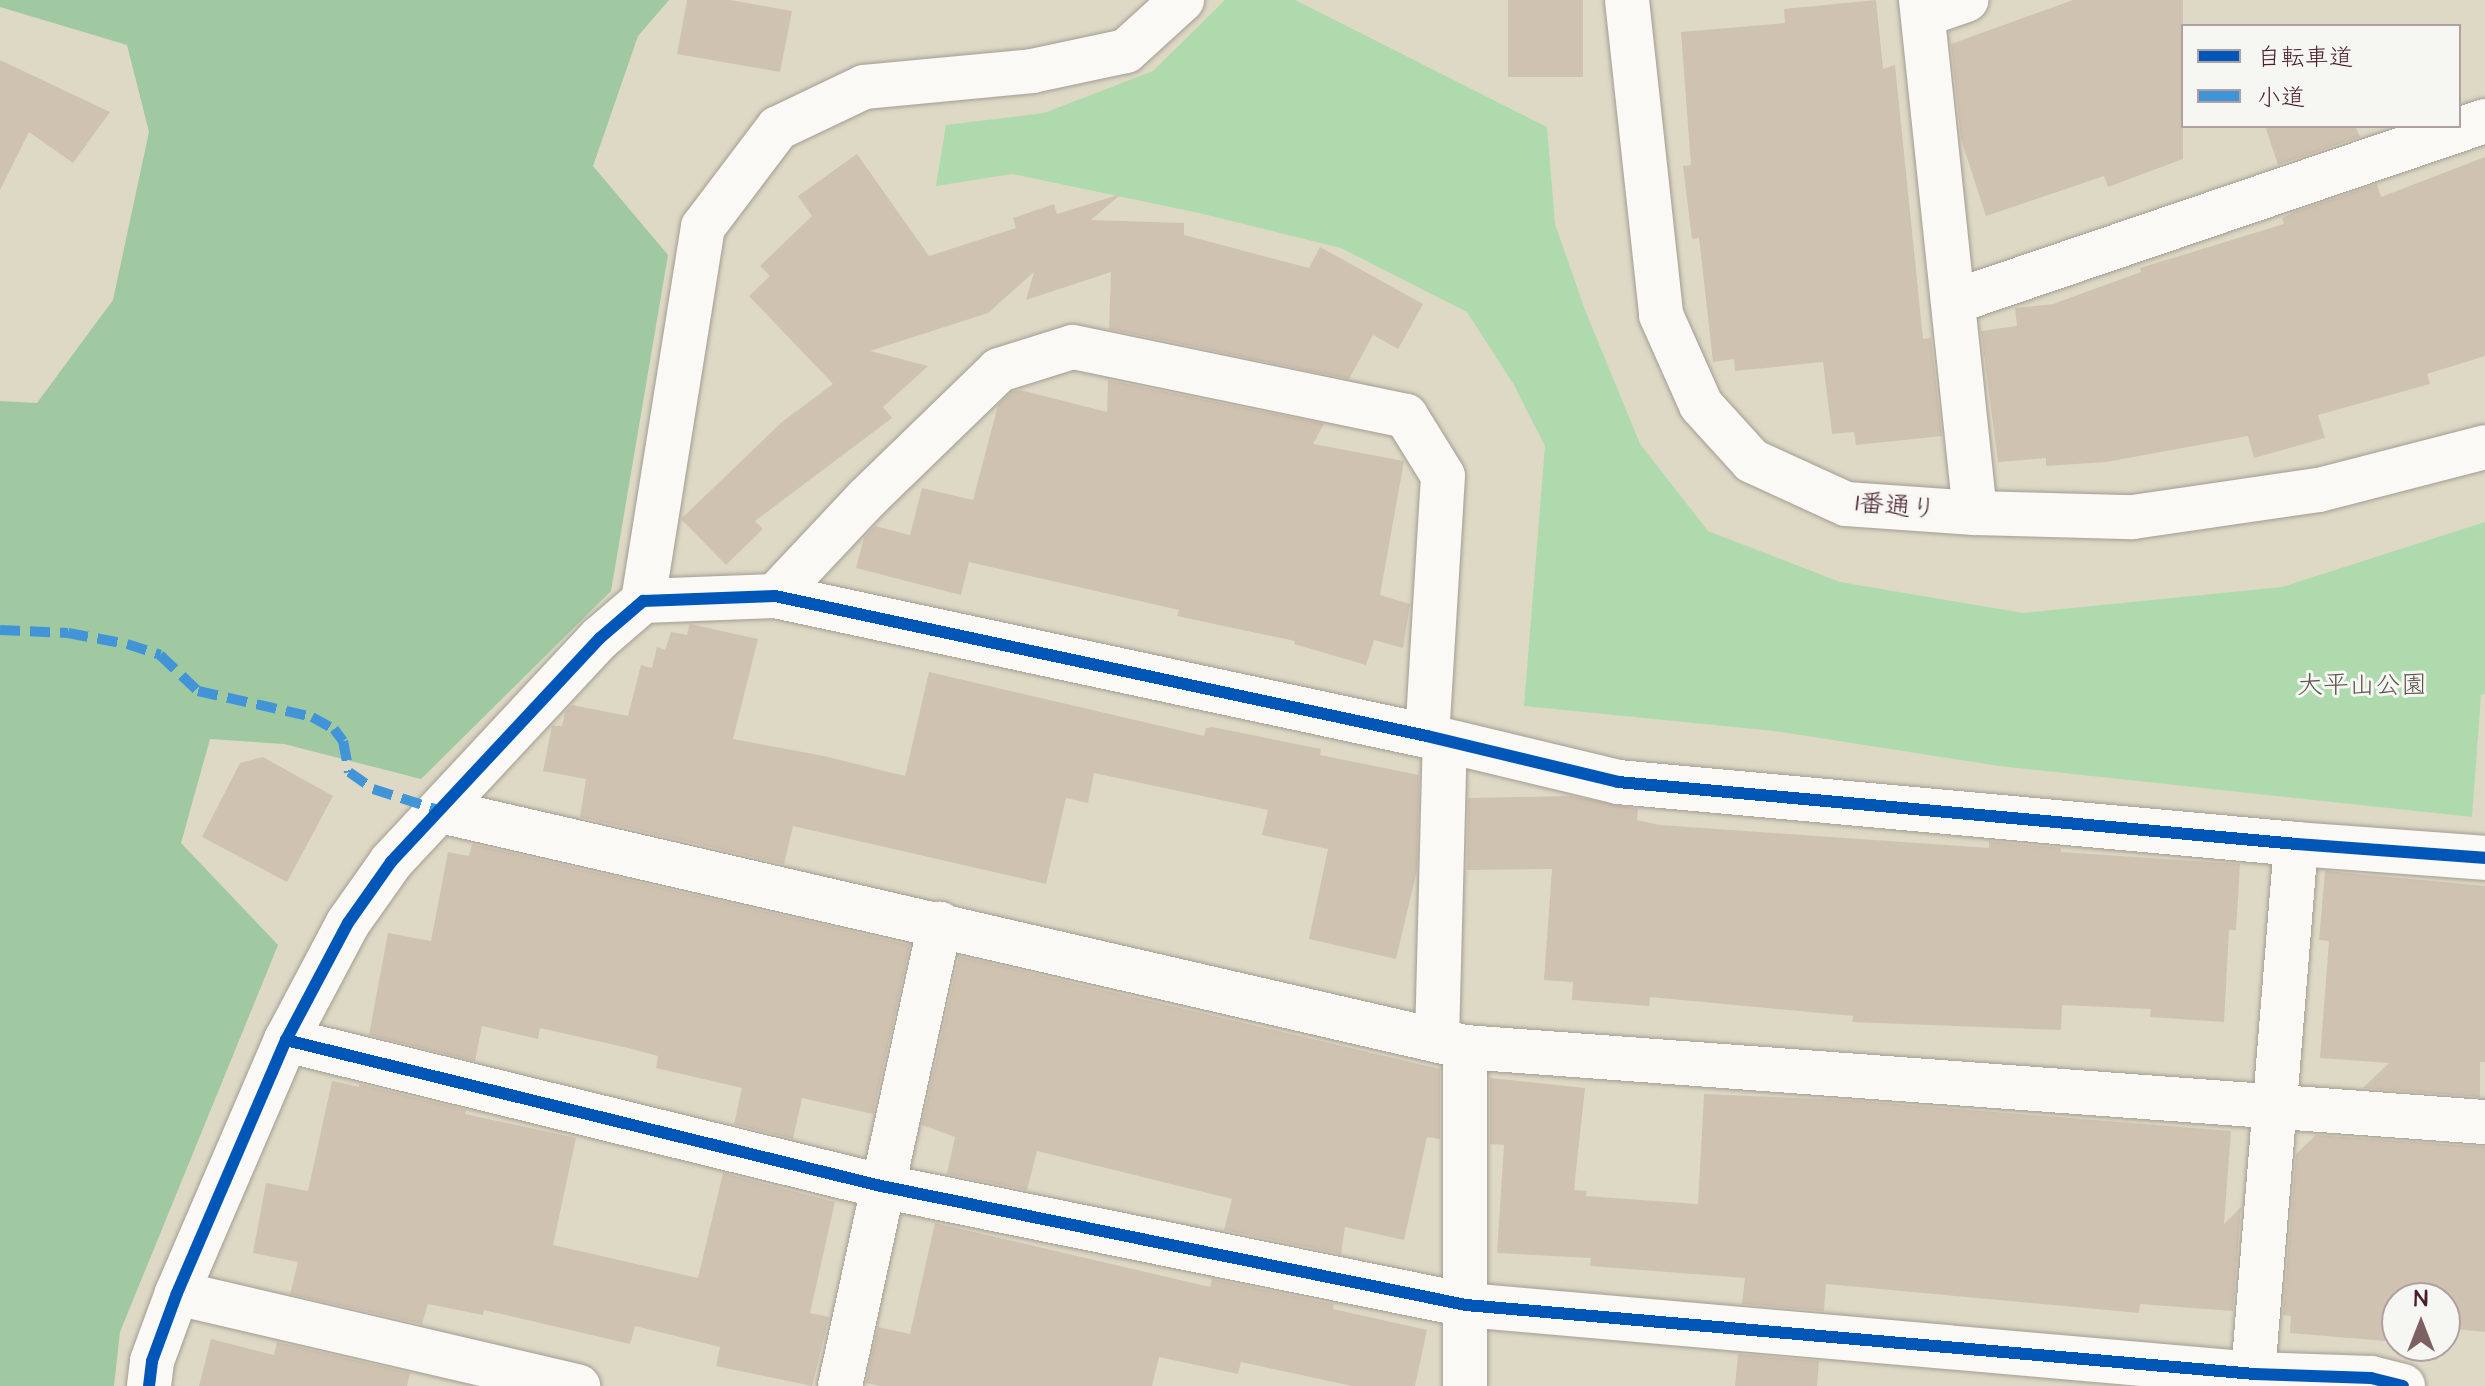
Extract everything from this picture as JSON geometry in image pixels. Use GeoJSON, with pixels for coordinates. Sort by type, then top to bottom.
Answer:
{"type":"FeatureCollection","features":[{"type":"Feature","properties":{"kind":"street"},"geometry":{"type":"LineString","coordinates":[[149,1386],[152,1361],[177,1293],[286,1040],[348,923],[391,862],[581,658],[643,601],[703,227],[778,128],[864,87],[1032,71],[1126,51],[1182,0]]}},
{"type":"Feature","properties":{"kind":"street","name":"1番通り"},"geometry":{"type":"LineString","coordinates":[[1627,0],[1661,315],[1701,405],[1752,461],[1846,504],[1975,513],[2133,517],[2319,490],[2485,447]]}},
{"type":"Feature","properties":{"kind":"street"},"geometry":{"type":"LineString","coordinates":[[1966,0],[1922,7],[1975,513]]}},
{"type":"Feature","properties":{"kind":"street"},"geometry":{"type":"LineString","coordinates":[[1953,302],[2485,121]]}},
{"type":"Feature","properties":{"kind":"street"},"geometry":{"type":"LineString","coordinates":[[775,596],[866,499],[999,370],[1073,347],[1406,416],[1443,476],[1436,738],[1466,1305],[1465,1386]]}},
{"type":"Feature","properties":{"kind":"street"},"geometry":{"type":"LineString","coordinates":[[643,601],[775,596],[1436,738],[1618,782],[2296,844],[2485,858]]}},
{"type":"Feature","properties":{"kind":"street"},"geometry":{"type":"LineString","coordinates":[[441,811],[1451,1043],[2485,1122]]}},
{"type":"Feature","properties":{"kind":"street"},"geometry":{"type":"LineString","coordinates":[[2253,1380],[2296,844]]}},
{"type":"Feature","properties":{"kind":"street"},"geometry":{"type":"LineString","coordinates":[[840,1386],[940,924]]}},
{"type":"Feature","properties":{"kind":"street"},"geometry":{"type":"LineString","coordinates":[[286,1040],[881,1186],[1466,1305],[2253,1380],[2371,1378],[2403,1386]]}},
{"type":"Feature","properties":{"kind":"street"},"geometry":{"type":"LineString","coordinates":[[177,1293],[578,1386]]}},
{"type":"Feature","properties":{"kind":"green space"},"geometry":{"type":"Polygon","coordinates":[[[0,0],[669,0],[638,36],[593,166],[668,255],[611,591],[421,779],[284,744],[210,739],[181,843],[278,945],[120,1332],[114,1386],[0,1386],[0,401],[37,403],[113,300],[149,132],[127,45],[0,7],[0,0]]]}},
{"type":"Feature","properties":{"kind":"green space","name":"大平山公園"},"geometry":{"type":"Polygon","coordinates":[[[1225,0],[1295,0],[1547,127],[1555,224],[1585,310],[1640,444],[1708,531],[1840,582],[2023,613],[2282,587],[2485,522],[2485,694],[2481,695],[2472,817],[1999,766],[1774,731],[1524,706],[1545,446],[1514,385],[1467,312],[1341,248],[1199,213],[1012,174],[936,186],[946,125],[1044,113],[1153,71],[1225,0]]]}},
{"type":"Feature","properties":{"kind":"building"},"geometry":{"type":"Polygon","coordinates":[[[687,0],[730,0],[792,11],[780,72],[677,54],[687,0]]]}},
{"type":"Feature","properties":{"kind":"building"},"geometry":{"type":"Polygon","coordinates":[[[1508,0],[1583,0],[1583,77],[1508,77],[1508,0]]]}},
{"type":"Feature","properties":{"kind":"building"},"geometry":{"type":"Polygon","coordinates":[[[1876,0],[1883,69],[1895,65],[1923,339],[1931,338],[1942,436],[1856,445],[1854,432],[1832,434],[1823,362],[1735,371],[1734,359],[1713,362],[1699,238],[1692,239],[1683,166],[1691,165],[1681,32],[1785,23],[1784,9],[1876,0]]]}},
{"type":"Feature","properties":{"kind":"building"},"geometry":{"type":"Polygon","coordinates":[[[2073,0],[2183,0],[2183,159],[2108,187],[2104,176],[1986,216],[1961,139],[1951,44],[2073,0]]]}},
{"type":"Feature","properties":{"kind":"building"},"geometry":{"type":"Polygon","coordinates":[[[0,60],[110,112],[73,163],[29,132],[0,190],[0,60]]]}},
{"type":"Feature","properties":{"kind":"building"},"geometry":{"type":"Polygon","coordinates":[[[2266,128],[2356,128],[2360,137],[2278,165],[2266,128]]]}},
{"type":"Feature","properties":{"kind":"building"},"geometry":{"type":"Polygon","coordinates":[[[857,154],[929,256],[1016,228],[1013,218],[1054,204],[1057,214],[1121,194],[1091,220],[1184,223],[1184,235],[1309,268],[1320,247],[1423,304],[1398,349],[1373,335],[1349,379],[1109,329],[1111,272],[1026,300],[1034,272],[988,313],[870,351],[928,366],[883,407],[892,418],[755,521],[763,529],[726,565],[681,519],[782,422],[833,384],[749,296],[770,276],[760,266],[812,216],[798,196],[857,154]]]}},
{"type":"Feature","properties":{"kind":"building"},"geometry":{"type":"Polygon","coordinates":[[[2485,157],[2485,356],[2427,374],[2430,384],[2318,415],[2325,438],[2254,458],[2248,436],[2106,462],[2046,466],[2046,458],[1998,462],[1981,331],[2017,326],[2015,308],[2053,304],[2141,272],[2140,268],[2284,224],[2282,218],[2294,212],[2377,184],[2381,197],[2485,157]]]}},
{"type":"Feature","properties":{"kind":"building"},"geometry":{"type":"Polygon","coordinates":[[[1108,380],[1324,424],[1313,444],[1404,461],[1380,595],[1410,604],[1403,648],[1374,640],[1366,665],[1294,644],[1295,641],[1177,616],[1179,610],[969,562],[961,595],[856,568],[864,538],[875,526],[910,535],[922,488],[973,500],[998,405],[1012,392],[1020,390],[1107,412],[1108,380]]]}},
{"type":"Feature","properties":{"kind":"building"},"geometry":{"type":"Polygon","coordinates":[[[690,624],[758,639],[733,739],[824,756],[905,776],[929,672],[1204,736],[1206,728],[1212,727],[1321,749],[1320,755],[1419,775],[1417,870],[1396,959],[1309,939],[1328,849],[1262,835],[1268,810],[1094,773],[1088,803],[1066,798],[1046,884],[793,826],[784,864],[580,817],[586,779],[543,771],[552,726],[562,726],[565,712],[572,705],[628,716],[641,665],[652,668],[657,647],[665,650],[671,632],[687,635],[690,624]]]}},
{"type":"Feature","properties":{"kind":"building"},"geometry":{"type":"Polygon","coordinates":[[[263,757],[333,796],[287,882],[202,837],[240,763],[263,757]]]}},
{"type":"Feature","properties":{"kind":"building"},"geometry":{"type":"Polygon","coordinates":[[[1571,796],[1638,809],[1637,820],[1660,825],[1989,848],[1989,841],[2061,848],[2061,852],[2240,864],[2236,930],[2229,930],[2224,1022],[2150,1017],[2151,1009],[2062,1005],[2061,1030],[1852,1022],[1853,1016],[1650,997],[1649,1006],[1572,1000],[1573,982],[1544,980],[1552,869],[1467,870],[1468,798],[1571,796]]]}},
{"type":"Feature","properties":{"kind":"building"},"geometry":{"type":"Polygon","coordinates":[[[472,844],[910,945],[873,1114],[802,1098],[793,1139],[734,1124],[742,1088],[656,1068],[658,1056],[628,1048],[540,1028],[538,1039],[482,1026],[475,1061],[369,1035],[388,933],[431,941],[448,852],[469,856],[472,844]]]}},
{"type":"Feature","properties":{"kind":"building"},"geometry":{"type":"Polygon","coordinates":[[[2325,871],[2485,886],[2485,1062],[2480,1062],[2480,1097],[2363,1088],[2389,1063],[2320,1058],[2329,941],[2319,940],[2325,871]]]}},
{"type":"Feature","properties":{"kind":"building"},"geometry":{"type":"Polygon","coordinates":[[[959,956],[1440,1069],[1440,1139],[1427,1137],[1404,1240],[1345,1227],[1341,1254],[1224,1230],[1232,1199],[1037,1151],[1027,1190],[947,1174],[955,1137],[922,1125],[959,956]]]}},
{"type":"Feature","properties":{"kind":"building"},"geometry":{"type":"Polygon","coordinates":[[[1490,1078],[1585,1088],[1574,1190],[1587,1191],[1586,1196],[1698,1204],[1704,1094],[1846,1100],[2231,1131],[2224,1224],[2241,1207],[2233,1311],[2140,1304],[2139,1313],[1826,1284],[1824,1311],[1742,1304],[1745,1278],[1590,1266],[1591,1258],[1497,1253],[1504,1145],[1490,1144],[1490,1078]]]}},
{"type":"Feature","properties":{"kind":"building"},"geometry":{"type":"Polygon","coordinates":[[[332,1081],[359,1087],[359,1084],[466,1110],[465,1114],[576,1138],[553,1245],[698,1278],[723,1173],[835,1202],[810,1313],[829,1317],[812,1386],[716,1366],[720,1347],[635,1326],[630,1344],[484,1310],[483,1315],[428,1304],[422,1324],[290,1294],[298,1262],[253,1253],[266,1183],[308,1191],[332,1081]]]}},
{"type":"Feature","properties":{"kind":"building"},"geometry":{"type":"Polygon","coordinates":[[[2316,1135],[2485,1147],[2485,1332],[2461,1330],[2461,1282],[2381,1282],[2381,1341],[2290,1333],[2291,1316],[2283,1315],[2296,1154],[2316,1135]]]}},
{"type":"Feature","properties":{"kind":"building"},"geometry":{"type":"Polygon","coordinates":[[[935,1223],[1210,1287],[1212,1279],[1334,1304],[1333,1309],[1427,1330],[1415,1386],[1352,1386],[1241,1362],[1238,1374],[1159,1357],[1152,1386],[880,1386],[866,1383],[878,1327],[910,1334],[935,1223]]]}},
{"type":"Feature","properties":{"kind":"building"},"geometry":{"type":"Polygon","coordinates":[[[211,1339],[274,1355],[277,1342],[410,1373],[407,1386],[199,1386],[211,1339]]]}},
{"type":"Feature","properties":{"kind":"building"},"geometry":{"type":"Polygon","coordinates":[[[1738,1354],[1819,1361],[1817,1386],[1735,1386],[1738,1354]]]}},
{"type":"Feature","properties":{"kind":"marked path"},"geometry":{"type":"LineString","coordinates":[[0,630],[68,633],[127,644],[160,655],[198,691],[312,717],[334,729],[343,741],[349,772],[373,789],[441,811]]}},
{"type":"Feature","properties":{"kind":"cycle path"},"geometry":{"type":"LineString","coordinates":[[149,1386],[152,1361],[177,1293],[286,1040],[348,923],[391,862],[600,638],[643,601],[775,596],[1427,736],[1618,782],[2296,844],[2485,858]]}},
{"type":"Feature","properties":{"kind":"cycle path"},"geometry":{"type":"LineString","coordinates":[[286,1040],[881,1186],[1466,1305],[2254,1374],[2371,1378],[2403,1386]]}}]}
